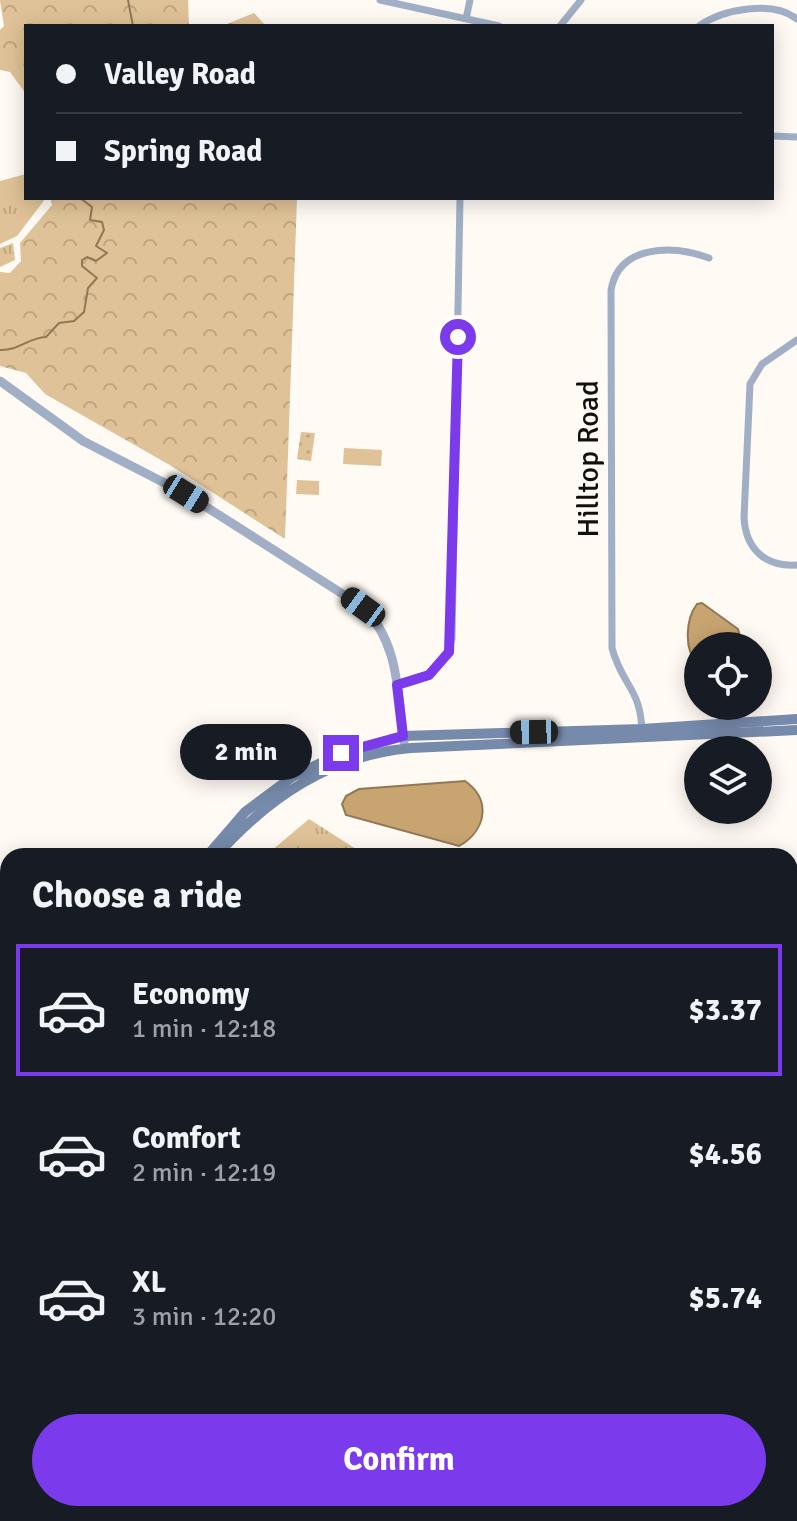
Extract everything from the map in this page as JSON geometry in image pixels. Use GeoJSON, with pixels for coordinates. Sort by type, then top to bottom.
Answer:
{"type":"FeatureCollection","features":[{"type":"Feature","properties":{"kind":"main road"},"geometry":{"type":"LineString","coordinates":[[224,848],[264,809],[308,778],[359,758],[405,748],[642,734],[797,719]]}},
{"type":"Feature","properties":{"kind":"main road"},"geometry":{"type":"LineString","coordinates":[[214,848],[245,812],[292,777],[341,753],[403,736],[797,730]]}},
{"type":"Feature","properties":{"kind":"street"},"geometry":{"type":"LineString","coordinates":[[380,0],[490,24]]}},
{"type":"Feature","properties":{"kind":"street"},"geometry":{"type":"LineString","coordinates":[[466,19],[470,0]]}},
{"type":"Feature","properties":{"kind":"street"},"geometry":{"type":"LineString","coordinates":[[562,24],[581,0]]}},
{"type":"Feature","properties":{"kind":"street"},"geometry":{"type":"LineString","coordinates":[[704,24],[726,14],[764,9],[783,10],[797,19]]}},
{"type":"Feature","properties":{"kind":"street"},"geometry":{"type":"LineString","coordinates":[[774,136],[797,137]]}},
{"type":"Feature","properties":{"kind":"street"},"geometry":{"type":"LineString","coordinates":[[397,685],[429,675],[442,663],[452,639],[460,200]]}},
{"type":"Feature","properties":{"kind":"street","name":"Hilltop Road"},"geometry":{"type":"LineString","coordinates":[[642,734],[640,703],[621,673],[612,648],[611,290],[614,274],[630,257],[642,253],[688,251],[709,258]]}},
{"type":"Feature","properties":{"kind":"street"},"geometry":{"type":"LineString","coordinates":[[797,340],[762,364],[750,384],[744,518],[747,537],[758,554],[777,565],[797,565]]}},
{"type":"Feature","properties":{"kind":"street"},"geometry":{"type":"LineString","coordinates":[[0,381],[83,441],[186,494],[363,607],[388,641],[405,748]]}},
{"type":"Feature","properties":{"kind":"green space"},"geometry":{"type":"Polygon","coordinates":[[[0,0],[188,0],[189,24],[24,24],[24,91],[10,72],[0,70],[0,30],[4,26],[0,0]]]}},
{"type":"Feature","properties":{"kind":"green space"},"geometry":{"type":"Polygon","coordinates":[[[254,13],[264,24],[227,24],[254,13]]]}},
{"type":"Feature","properties":{"kind":"green space"},"geometry":{"type":"Polygon","coordinates":[[[24,175],[24,200],[44,200],[17,236],[0,244],[0,181],[24,175]]]}},
{"type":"Feature","properties":{"kind":"green space"},"geometry":{"type":"Polygon","coordinates":[[[24,183],[24,200],[29,200],[15,205],[9,188],[24,183]]]}},
{"type":"Feature","properties":{"kind":"green space"},"geometry":{"type":"Polygon","coordinates":[[[51,200],[297,200],[285,539],[168,464],[45,394],[26,373],[0,366],[0,272],[10,273],[21,261],[20,243],[52,205],[51,200]]]}},
{"type":"Feature","properties":{"kind":"green space"},"geometry":{"type":"Polygon","coordinates":[[[13,243],[15,260],[0,267],[0,248],[13,243]]]}},
{"type":"Feature","properties":{"kind":"green space"},"geometry":{"type":"Polygon","coordinates":[[[301,432],[315,433],[311,461],[297,459],[301,432]]]}},
{"type":"Feature","properties":{"kind":"green space"},"geometry":{"type":"Polygon","coordinates":[[[344,448],[382,450],[381,466],[343,464],[344,448]]]}},
{"type":"Feature","properties":{"kind":"green space"},"geometry":{"type":"Polygon","coordinates":[[[297,480],[319,481],[319,495],[296,494],[297,480]]]}},
{"type":"Feature","properties":{"kind":"green space"},"geometry":{"type":"Polygon","coordinates":[[[309,819],[354,848],[275,848],[309,819]]]}},
{"type":"Feature","properties":{"kind":"shaded area"},"geometry":{"type":"Polygon","coordinates":[[[702,603],[739,632],[688,632],[697,604],[702,603]]]}},
{"type":"Feature","properties":{"kind":"shaded area"},"geometry":{"type":"Polygon","coordinates":[[[465,781],[479,797],[482,815],[475,832],[459,846],[346,815],[342,804],[346,796],[359,789],[465,781]]]}},
{"type":"Feature","properties":{"kind":"waterway"},"geometry":{"type":"LineString","coordinates":[[128,0],[133,24]]}},
{"type":"Feature","properties":{"kind":"waterway"},"geometry":{"type":"LineString","coordinates":[[0,350],[46,337],[59,323],[74,321],[84,312],[88,288],[97,278],[82,266],[82,260],[87,257],[96,261],[107,253],[96,246],[104,230],[102,222],[90,220],[92,207],[83,200]]}},
{"type":"Feature","properties":{"kind":"route"},"geometry":{"type":"LineString","coordinates":[[341,753],[403,736],[397,685],[418,681],[429,675],[449,652],[452,639],[458,337]]}}]}
